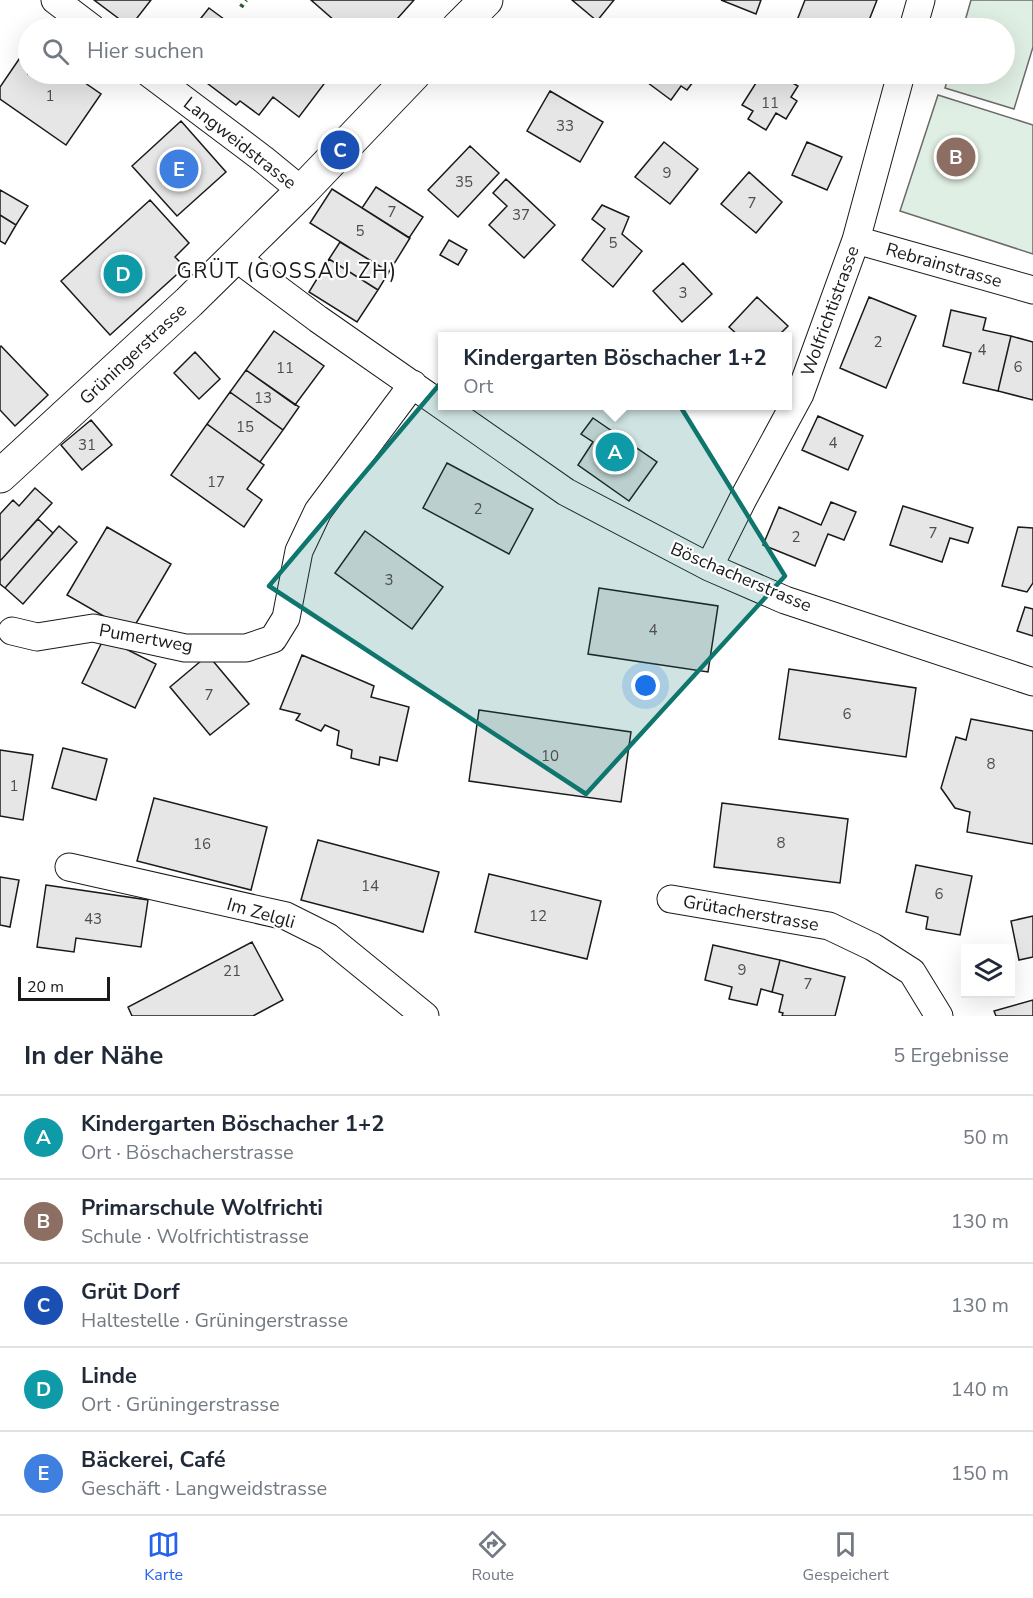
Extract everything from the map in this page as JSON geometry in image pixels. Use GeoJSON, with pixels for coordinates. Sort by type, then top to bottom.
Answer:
{"type":"FeatureCollection","features":[{"type":"Feature","properties":{"kind":"main road"},"geometry":{"type":"LineString","coordinates":[[468,18],[486,0]]}},
{"type":"Feature","properties":{"kind":"main road","name":"Grüningerstrasse"},"geometry":{"type":"LineString","coordinates":[[0,476],[88,397],[236,257],[404,84]]}},
{"type":"Feature","properties":{"kind":"street"},"geometry":{"type":"LineString","coordinates":[[55,0],[79,18]]}},
{"type":"Feature","properties":{"kind":"street"},"geometry":{"type":"LineString","coordinates":[[916,18],[921,0]]}},
{"type":"Feature","properties":{"kind":"street","name":"Langweidstrasse"},"geometry":{"type":"LineString","coordinates":[[163,84],[302,191]]}},
{"type":"Feature","properties":{"kind":"street","name":"Wolfrichtistrasse"},"geometry":{"type":"LineString","coordinates":[[792,409],[800,394],[856,240],[898,84]]}},
{"type":"Feature","properties":{"kind":"street","name":"Rebrainstrasse"},"geometry":{"type":"LineString","coordinates":[[856,240],[1033,290]]}},
{"type":"Feature","properties":{"kind":"street","name":"Böschacherstrasse"},"geometry":{"type":"LineString","coordinates":[[236,257],[318,319],[438,402]]}},
{"type":"Feature","properties":{"kind":"street","name":"Pumertweg"},"geometry":{"type":"LineString","coordinates":[[12,630],[37,637],[93,628],[185,648],[246,648],[273,639],[286,618],[299,551],[318,511],[413,384]]}},
{"type":"Feature","properties":{"kind":"street","name":"Böschacherstrasse"},"geometry":{"type":"LineString","coordinates":[[450,410],[566,492],[709,567],[785,600],[1033,682]]}},
{"type":"Feature","properties":{"kind":"street","name":"Wolfrichtistrasse"},"geometry":{"type":"LineString","coordinates":[[709,567],[791,410]]}},
{"type":"Feature","properties":{"kind":"street","name":"Im Zelgli"},"geometry":{"type":"LineString","coordinates":[[69,867],[286,916],[328,938],[425,1016]]}},
{"type":"Feature","properties":{"kind":"street","name":"Grütacherstrasse"},"geometry":{"type":"LineString","coordinates":[[671,899],[829,926],[873,947],[912,972],[939,1016]]}},
{"type":"Feature","properties":{"kind":"highlighted area"},"geometry":{"type":"Polygon","coordinates":[[[455,366],[672,393],[785,576],[586,794],[269,586],[455,366]]]}},
{"type":"Feature","properties":{"kind":"green space"},"geometry":{"type":"Polygon","coordinates":[[[971,0],[1033,0],[1033,47],[1014,109],[945,88],[946,84],[1015,84],[1015,18],[966,18],[971,0]]]}},
{"type":"Feature","properties":{"kind":"green space"},"geometry":{"type":"Polygon","coordinates":[[[938,95],[1033,125],[1033,254],[900,211],[938,95]]]}},
{"type":"Feature","properties":{"kind":"building"},"geometry":{"type":"Polygon","coordinates":[[[94,0],[151,0],[137,18],[118,18],[94,0]]]}},
{"type":"Feature","properties":{"kind":"building"},"geometry":{"type":"Polygon","coordinates":[[[311,0],[414,0],[398,18],[332,18],[311,0]]]}},
{"type":"Feature","properties":{"kind":"building"},"geometry":{"type":"Polygon","coordinates":[[[572,0],[614,0],[599,18],[593,18],[572,0]]]}},
{"type":"Feature","properties":{"kind":"building"},"geometry":{"type":"Polygon","coordinates":[[[721,0],[761,0],[756,14],[721,0]]]}},
{"type":"Feature","properties":{"kind":"building"},"geometry":{"type":"Polygon","coordinates":[[[805,0],[877,0],[870,18],[798,18],[805,0]]]}},
{"type":"Feature","properties":{"kind":"building"},"geometry":{"type":"Polygon","coordinates":[[[209,8],[222,18],[201,18],[209,8]]]}},
{"type":"Feature","properties":{"kind":"building"},"geometry":{"type":"Polygon","coordinates":[[[18,61],[18,84],[86,84],[101,94],[66,145],[0,99],[0,87],[18,61]]]}},
{"type":"Feature","properties":{"kind":"building"},"geometry":{"type":"Polygon","coordinates":[[[208,84],[324,84],[299,117],[273,97],[259,115],[240,101],[236,105],[208,84]]]}},
{"type":"Feature","properties":{"kind":"building"},"geometry":{"type":"Polygon","coordinates":[[[649,84],[692,84],[687,90],[681,86],[671,100],[649,84]]]}},
{"type":"Feature","properties":{"kind":"building"},"geometry":{"type":"Polygon","coordinates":[[[755,84],[794,84],[798,86],[791,97],[797,101],[786,119],[776,113],[766,130],[748,119],[753,111],[742,105],[755,84]]]}},
{"type":"Feature","properties":{"kind":"building"},"geometry":{"type":"Polygon","coordinates":[[[550,91],[603,122],[580,162],[527,131],[550,91]]]}},
{"type":"Feature","properties":{"kind":"building"},"geometry":{"type":"Polygon","coordinates":[[[181,121],[226,172],[177,216],[132,166],[181,121]]]}},
{"type":"Feature","properties":{"kind":"building"},"geometry":{"type":"Polygon","coordinates":[[[664,142],[698,169],[670,204],[635,177],[664,142]]]}},
{"type":"Feature","properties":{"kind":"building"},"geometry":{"type":"Polygon","coordinates":[[[807,142],[842,157],[827,190],[792,175],[807,142]]]}},
{"type":"Feature","properties":{"kind":"building"},"geometry":{"type":"Polygon","coordinates":[[[470,146],[499,173],[458,217],[428,190],[470,146]]]}},
{"type":"Feature","properties":{"kind":"building"},"geometry":{"type":"Polygon","coordinates":[[[749,172],[782,202],[756,233],[721,204],[749,172]]]}},
{"type":"Feature","properties":{"kind":"building"},"geometry":{"type":"Polygon","coordinates":[[[506,179],[555,225],[524,258],[489,225],[507,206],[493,193],[506,179]]]}},
{"type":"Feature","properties":{"kind":"building"},"geometry":{"type":"Polygon","coordinates":[[[376,187],[423,217],[409,238],[362,208],[376,187]]]}},
{"type":"Feature","properties":{"kind":"building"},"geometry":{"type":"Polygon","coordinates":[[[332,189],[410,238],[389,272],[310,223],[332,189]]]}},
{"type":"Feature","properties":{"kind":"building"},"geometry":{"type":"Polygon","coordinates":[[[0,190],[28,206],[16,225],[0,215],[0,190]]]}},
{"type":"Feature","properties":{"kind":"building"},"geometry":{"type":"Polygon","coordinates":[[[150,200],[189,243],[175,257],[185,267],[110,335],[61,281],[150,200]]]}},
{"type":"Feature","properties":{"kind":"building"},"geometry":{"type":"Polygon","coordinates":[[[602,205],[629,217],[622,234],[642,251],[613,287],[582,260],[605,229],[592,219],[602,205]]]}},
{"type":"Feature","properties":{"kind":"building"},"geometry":{"type":"Polygon","coordinates":[[[0,215],[16,225],[5,244],[0,241],[0,215]]]}},
{"type":"Feature","properties":{"kind":"building"},"geometry":{"type":"Polygon","coordinates":[[[449,240],[467,250],[458,265],[440,255],[449,240]]]}},
{"type":"Feature","properties":{"kind":"building"},"geometry":{"type":"Polygon","coordinates":[[[340,242],[389,272],[378,290],[329,259],[340,242]]]}},
{"type":"Feature","properties":{"kind":"building"},"geometry":{"type":"Polygon","coordinates":[[[329,259],[378,290],[357,322],[309,292],[329,259]]]}},
{"type":"Feature","properties":{"kind":"building"},"geometry":{"type":"Polygon","coordinates":[[[683,263],[712,294],[682,322],[653,291],[683,263]]]}},
{"type":"Feature","properties":{"kind":"building"},"geometry":{"type":"Polygon","coordinates":[[[757,297],[788,326],[782,332],[735,332],[729,327],[757,297]]]}},
{"type":"Feature","properties":{"kind":"building"},"geometry":{"type":"Polygon","coordinates":[[[869,297],[916,316],[886,388],[840,368],[869,297]]]}},
{"type":"Feature","properties":{"kind":"building"},"geometry":{"type":"Polygon","coordinates":[[[951,310],[986,318],[983,330],[1011,336],[998,391],[963,383],[971,353],[943,346],[951,310]]]}},
{"type":"Feature","properties":{"kind":"building"},"geometry":{"type":"Polygon","coordinates":[[[274,331],[324,366],[295,405],[246,370],[274,331]]]}},
{"type":"Feature","properties":{"kind":"building"},"geometry":{"type":"Polygon","coordinates":[[[1011,336],[1033,342],[1033,400],[998,391],[1011,336]]]}},
{"type":"Feature","properties":{"kind":"building"},"geometry":{"type":"Polygon","coordinates":[[[1,346],[48,395],[15,426],[0,410],[1,346]]]}},
{"type":"Feature","properties":{"kind":"building"},"geometry":{"type":"Polygon","coordinates":[[[195,352],[220,379],[199,399],[174,373],[195,352]]]}},
{"type":"Feature","properties":{"kind":"building"},"geometry":{"type":"Polygon","coordinates":[[[246,370],[299,407],[283,430],[230,392],[246,370]]]}},
{"type":"Feature","properties":{"kind":"building"},"geometry":{"type":"Polygon","coordinates":[[[230,392],[283,430],[260,462],[207,424],[230,392]]]}},
{"type":"Feature","properties":{"kind":"building"},"geometry":{"type":"Polygon","coordinates":[[[818,416],[863,436],[848,470],[802,450],[818,416]]]}},
{"type":"Feature","properties":{"kind":"building"},"geometry":{"type":"Polygon","coordinates":[[[593,418],[657,462],[629,501],[578,465],[593,442],[581,434],[593,418]]]}},
{"type":"Feature","properties":{"kind":"building"},"geometry":{"type":"Polygon","coordinates":[[[91,420],[112,445],[82,470],[61,445],[91,420]]]}},
{"type":"Feature","properties":{"kind":"building"},"geometry":{"type":"Polygon","coordinates":[[[207,424],[264,465],[247,489],[262,500],[244,527],[171,475],[207,424]]]}},
{"type":"Feature","properties":{"kind":"building"},"geometry":{"type":"Polygon","coordinates":[[[447,463],[533,509],[509,554],[423,508],[447,463]]]}},
{"type":"Feature","properties":{"kind":"building"},"geometry":{"type":"Polygon","coordinates":[[[35,488],[52,503],[0,561],[0,514],[13,500],[19,506],[35,488]]]}},
{"type":"Feature","properties":{"kind":"building"},"geometry":{"type":"Polygon","coordinates":[[[831,502],[856,512],[844,540],[828,534],[815,566],[763,545],[779,507],[821,525],[831,502]]]}},
{"type":"Feature","properties":{"kind":"building"},"geometry":{"type":"Polygon","coordinates":[[[903,506],[973,528],[968,543],[950,538],[942,562],[890,545],[903,506]]]}},
{"type":"Feature","properties":{"kind":"building"},"geometry":{"type":"Polygon","coordinates":[[[38,519],[53,533],[5,588],[0,584],[0,561],[38,519]]]}},
{"type":"Feature","properties":{"kind":"building"},"geometry":{"type":"Polygon","coordinates":[[[59,526],[77,542],[23,604],[5,588],[59,526]]]}},
{"type":"Feature","properties":{"kind":"building"},"geometry":{"type":"Polygon","coordinates":[[[107,527],[171,564],[131,632],[67,595],[107,527]]]}},
{"type":"Feature","properties":{"kind":"building"},"geometry":{"type":"Polygon","coordinates":[[[1018,527],[1033,528],[1033,583],[1027,592],[1002,586],[1018,527]]]}},
{"type":"Feature","properties":{"kind":"building"},"geometry":{"type":"Polygon","coordinates":[[[365,531],[443,587],[412,629],[335,573],[365,531]]]}},
{"type":"Feature","properties":{"kind":"building"},"geometry":{"type":"Polygon","coordinates":[[[599,588],[718,606],[708,672],[588,654],[599,588]]]}},
{"type":"Feature","properties":{"kind":"building"},"geometry":{"type":"Polygon","coordinates":[[[1025,607],[1033,609],[1033,636],[1017,631],[1025,607]]]}},
{"type":"Feature","properties":{"kind":"building"},"geometry":{"type":"Polygon","coordinates":[[[104,638],[156,664],[135,708],[82,683],[104,638]]]}},
{"type":"Feature","properties":{"kind":"building"},"geometry":{"type":"Polygon","coordinates":[[[208,655],[249,704],[210,735],[170,687],[208,655]]]}},
{"type":"Feature","properties":{"kind":"building"},"geometry":{"type":"Polygon","coordinates":[[[302,655],[374,686],[371,697],[409,707],[397,761],[380,757],[379,765],[351,758],[352,750],[337,745],[339,731],[325,725],[321,731],[296,720],[300,714],[280,709],[302,655]]]}},
{"type":"Feature","properties":{"kind":"building"},"geometry":{"type":"Polygon","coordinates":[[[789,669],[916,688],[906,757],[779,739],[789,669]]]}},
{"type":"Feature","properties":{"kind":"building"},"geometry":{"type":"Polygon","coordinates":[[[479,710],[631,732],[621,802],[469,781],[479,710]]]}},
{"type":"Feature","properties":{"kind":"building"},"geometry":{"type":"Polygon","coordinates":[[[971,719],[1033,731],[1033,844],[967,832],[970,812],[955,808],[941,788],[956,737],[966,740],[971,719]]]}},
{"type":"Feature","properties":{"kind":"building"},"geometry":{"type":"Polygon","coordinates":[[[63,748],[107,759],[96,800],[52,788],[63,748]]]}},
{"type":"Feature","properties":{"kind":"building"},"geometry":{"type":"Polygon","coordinates":[[[0,750],[33,755],[23,820],[0,816],[0,750]]]}},
{"type":"Feature","properties":{"kind":"building"},"geometry":{"type":"Polygon","coordinates":[[[154,798],[267,827],[251,890],[137,861],[154,798]]]}},
{"type":"Feature","properties":{"kind":"building"},"geometry":{"type":"Polygon","coordinates":[[[722,803],[848,819],[840,883],[714,867],[722,803]]]}},
{"type":"Feature","properties":{"kind":"building"},"geometry":{"type":"Polygon","coordinates":[[[318,840],[439,872],[423,932],[301,900],[318,840]]]}},
{"type":"Feature","properties":{"kind":"building"},"geometry":{"type":"Polygon","coordinates":[[[916,865],[972,876],[960,935],[926,929],[928,917],[906,912],[916,865]]]}},
{"type":"Feature","properties":{"kind":"building"},"geometry":{"type":"Polygon","coordinates":[[[489,874],[601,901],[587,959],[475,932],[489,874]]]}},
{"type":"Feature","properties":{"kind":"building"},"geometry":{"type":"Polygon","coordinates":[[[0,877],[19,880],[10,927],[0,925],[0,877]]]}},
{"type":"Feature","properties":{"kind":"building"},"geometry":{"type":"Polygon","coordinates":[[[46,885],[148,900],[141,947],[76,938],[74,952],[37,947],[46,885]]]}},
{"type":"Feature","properties":{"kind":"building"},"geometry":{"type":"Polygon","coordinates":[[[1033,916],[1033,957],[1019,960],[1011,921],[1033,916]]]}},
{"type":"Feature","properties":{"kind":"building"},"geometry":{"type":"Polygon","coordinates":[[[252,942],[283,1000],[253,1016],[132,1016],[128,1007],[252,942]]]}},
{"type":"Feature","properties":{"kind":"building"},"geometry":{"type":"Polygon","coordinates":[[[713,945],[780,960],[772,992],[761,989],[757,1005],[729,999],[732,987],[705,980],[713,945]]]}},
{"type":"Feature","properties":{"kind":"building"},"geometry":{"type":"Polygon","coordinates":[[[780,960],[845,977],[835,1016],[782,1016],[783,1013],[779,1012],[783,995],[772,992],[780,960]]]}},
{"type":"Feature","properties":{"kind":"building"},"geometry":{"type":"Polygon","coordinates":[[[1033,1000],[1033,1016],[996,1016],[994,1011],[1033,1000]]]}},
{"type":"Feature","properties":{"kind":"hedge"},"geometry":{"type":"LineString","coordinates":[[241,7],[246,0]]}},
{"type":"Feature","properties":{"kind":"place","name":"Grüt Dorf"},"geometry":{"type":"Point","coordinates":[340,150]}},
{"type":"Feature","properties":{"kind":"place","name":"Primarschule Wolfrichti"},"geometry":{"type":"Point","coordinates":[956,157]}},
{"type":"Feature","properties":{"kind":"place","name":"Bäckerei, Café"},"geometry":{"type":"Point","coordinates":[179,169]}},
{"type":"Feature","properties":{"kind":"place","name":"Linde"},"geometry":{"type":"Point","coordinates":[123,274]}},
{"type":"Feature","properties":{"kind":"place","name":"Kindergarten Böschacher 1+2"},"geometry":{"type":"Point","coordinates":[615,452]}},
{"type":"Feature","properties":{"kind":"district","name":"GRÜT (GOSSAU ZH)"},"geometry":{"type":"Point","coordinates":[287,271]}}]}
